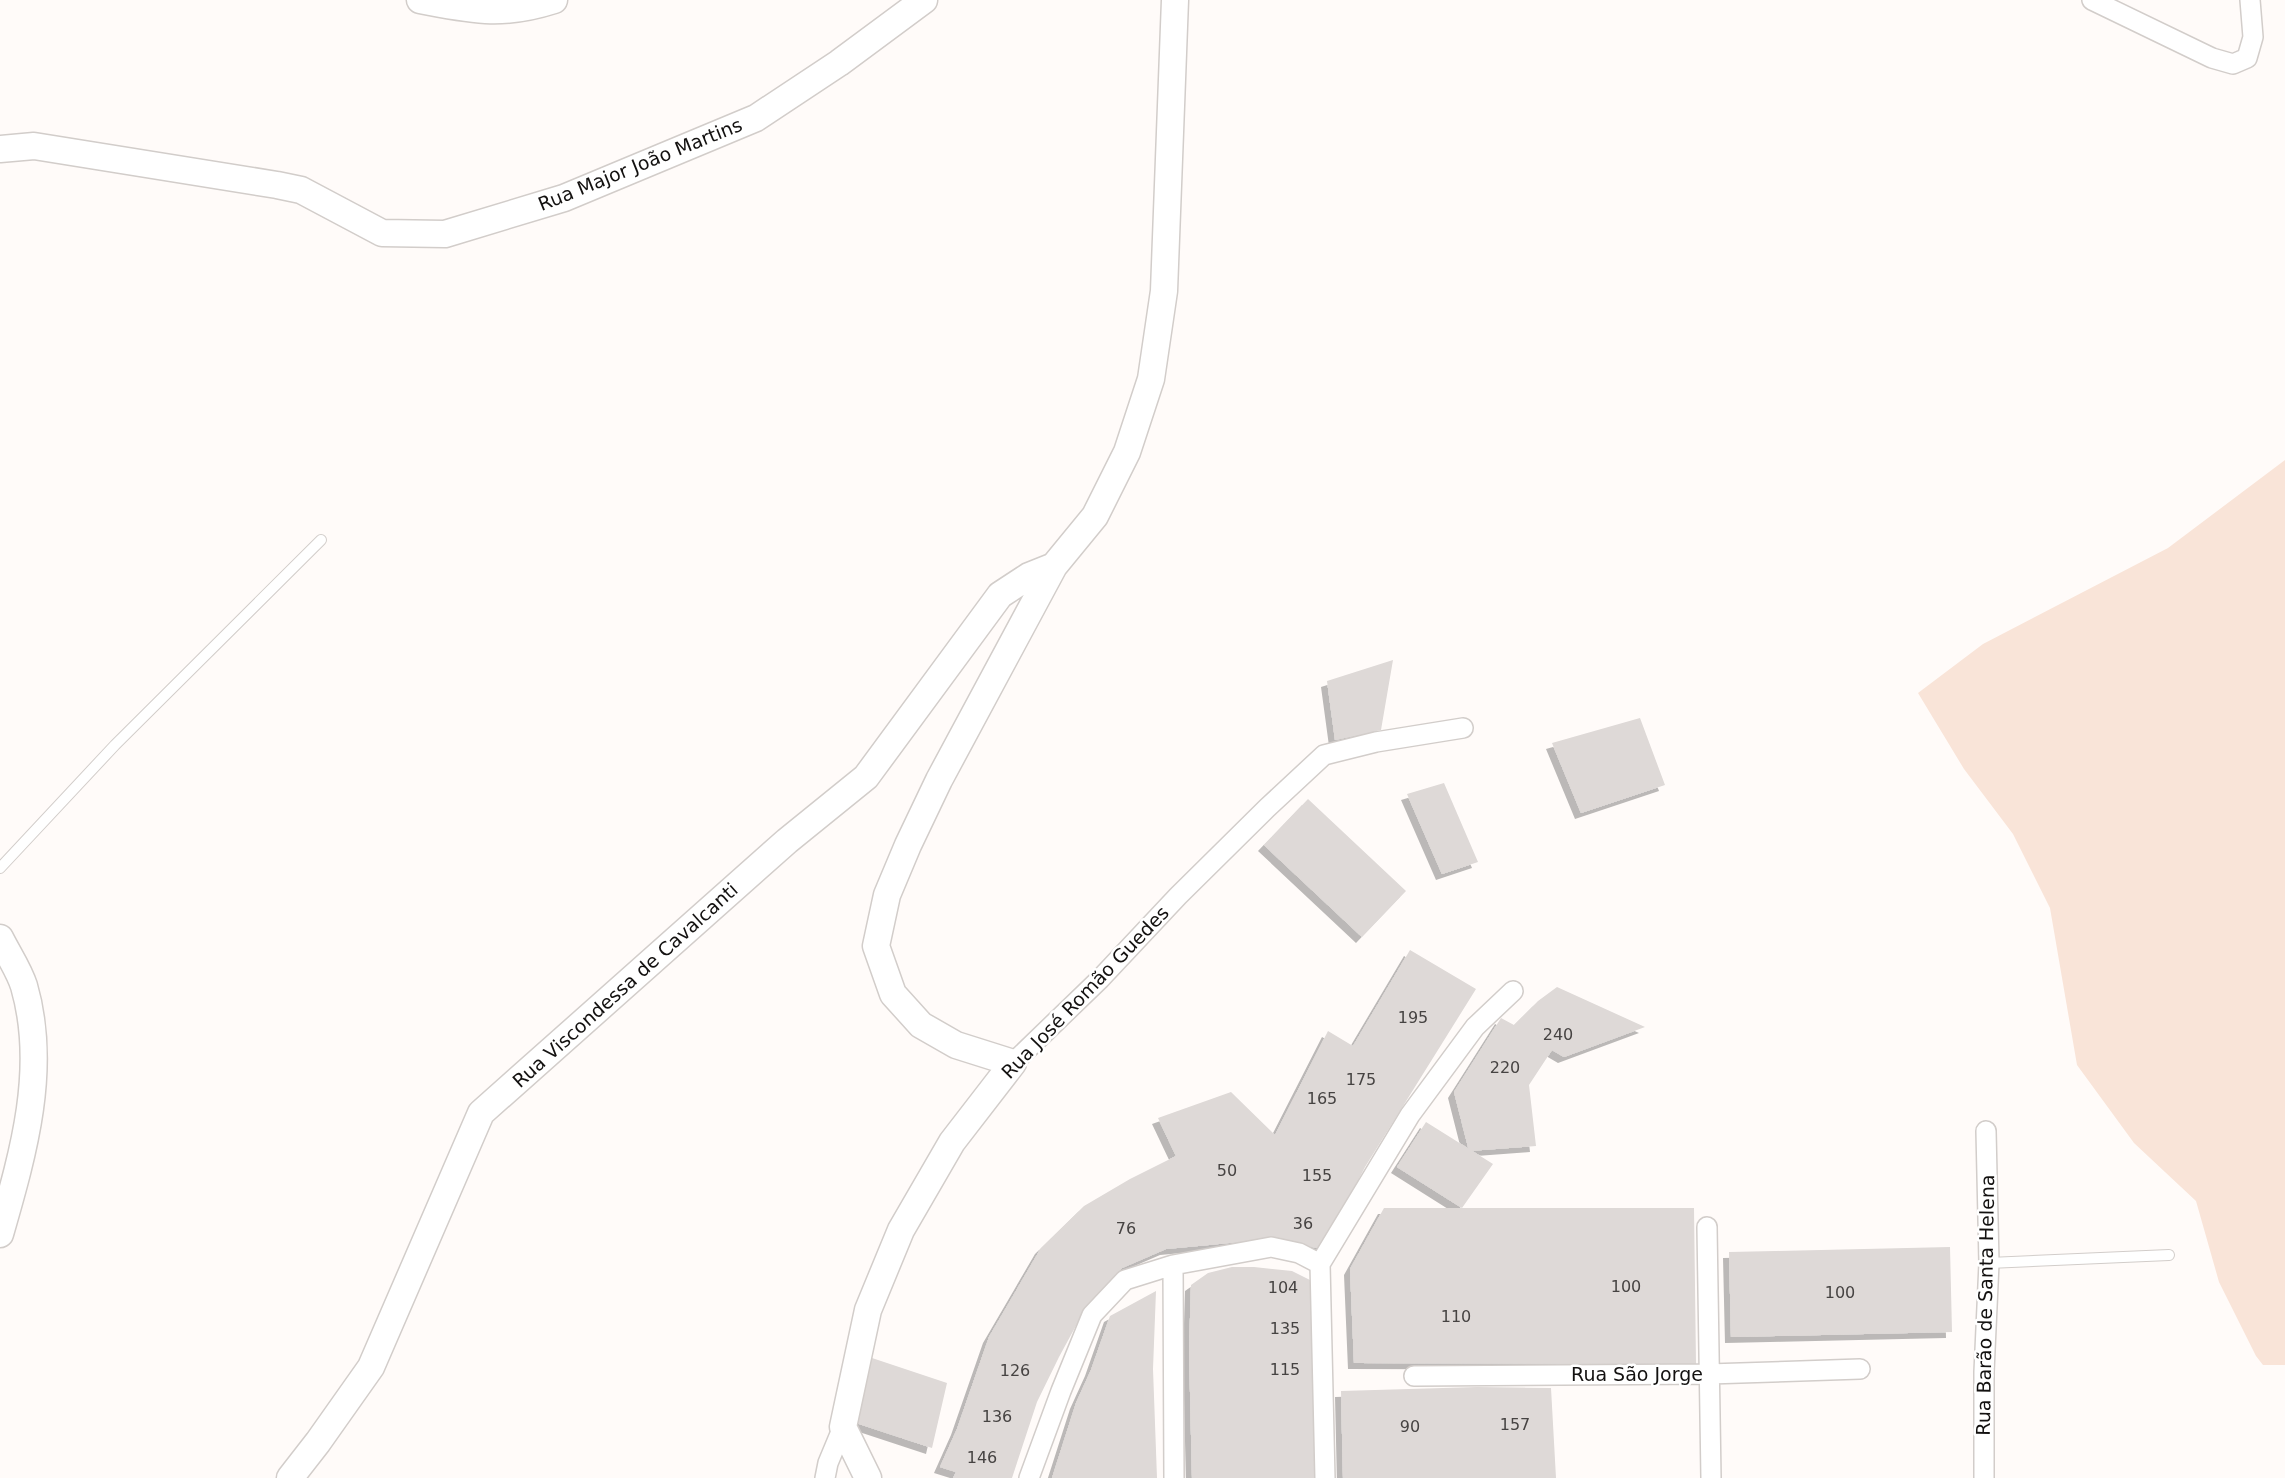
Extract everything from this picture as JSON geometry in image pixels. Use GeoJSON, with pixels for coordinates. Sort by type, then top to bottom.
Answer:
{"type":"FeatureCollection","features":[{"type":"Feature","properties":{"kind":"street"},"geometry":{"type":"LineString","coordinates":[[420,0],[482,12],[526,9],[554,0]]}},
{"type":"Feature","properties":{"kind":"street","name":"Rua Major João Martins"},"geometry":{"type":"LineString","coordinates":[[0,149],[34,146],[277,185],[301,190],[382,233],[445,234],[564,198],[756,118],[839,63],[925,0]]}},
{"type":"Feature","properties":{"kind":"street"},"geometry":{"type":"LineString","coordinates":[[1013,1063],[956,1045],[921,1025],[893,994],[876,946],[887,895],[939,780],[1054,566],[1095,516],[1127,452],[1151,379],[1164,291],[1175,0]]}},
{"type":"Feature","properties":{"kind":"street"},"geometry":{"type":"LineString","coordinates":[[2092,0],[2213,58],[2233,64],[2247,58],[2253,37],[2250,0]]}},
{"type":"Feature","properties":{"kind":"street","name":"Rua Viscondessa de Cavalcanti"},"geometry":{"type":"LineString","coordinates":[[290,1478],[371,1367],[481,1112],[787,841],[866,777],[1000,595],[1029,576],[1054,566]]}},
{"type":"Feature","properties":{"kind":"street","name":"Rua José Romão Guedes"},"geometry":{"type":"LineString","coordinates":[[825,1478],[828,1463],[843,1427],[868,1310],[901,1230],[952,1142],[1013,1063],[1100,979],[1266,808],[1324,755],[1376,742],[1464,728]]}},
{"type":"Feature","properties":{"kind":"street"},"geometry":{"type":"LineString","coordinates":[[0,938],[23,984],[29,1008],[35,1069],[27,1128],[0,1234]]}},
{"type":"Feature","properties":{"kind":"street"},"geometry":{"type":"LineString","coordinates":[[1325,1478],[1320,1264],[1410,1115],[1475,1027],[1513,991]]}},
{"type":"Feature","properties":{"kind":"street","name":"Rua Barão de Santa Helena"},"geometry":{"type":"LineString","coordinates":[[1984,1478],[1984,1372],[1989,1263],[1986,1131]]}},
{"type":"Feature","properties":{"kind":"street"},"geometry":{"type":"LineString","coordinates":[[1707,1227],[1711,1478]]}},
{"type":"Feature","properties":{"kind":"street"},"geometry":{"type":"LineString","coordinates":[[1029,1478],[1092,1315],[1125,1280],[1173,1265],[1271,1247],[1299,1253],[1320,1264]]}},
{"type":"Feature","properties":{"kind":"street"},"geometry":{"type":"LineString","coordinates":[[1173,1265],[1174,1478]]}},
{"type":"Feature","properties":{"kind":"street","name":"Rua São Jorge"},"geometry":{"type":"LineString","coordinates":[[1414,1376],[1709,1374],[1860,1369]]}},
{"type":"Feature","properties":{"kind":"street"},"geometry":{"type":"LineString","coordinates":[[843,1427],[868,1478]]}},
{"type":"Feature","properties":{"kind":"lane"},"geometry":{"type":"LineString","coordinates":[[0,868],[115,745],[321,540]]}},
{"type":"Feature","properties":{"kind":"lane"},"geometry":{"type":"LineString","coordinates":[[1989,1263],[2169,1255]]}},
{"type":"Feature","properties":{"kind":"shaded area"},"geometry":{"type":"Polygon","coordinates":[[[2285,460],[2285,1365],[2263,1365],[2219,1282],[2196,1201],[2134,1143],[2077,1065],[2050,908],[2013,834],[1964,769],[1918,693],[1983,644],[2168,548],[2285,460]]]}},
{"type":"Feature","properties":{"kind":"building"},"geometry":{"type":"Polygon","coordinates":[[[1393,660],[1381,730],[1335,740],[1327,681],[1393,660]]]}},
{"type":"Feature","properties":{"kind":"building"},"geometry":{"type":"Polygon","coordinates":[[[1640,718],[1665,785],[1581,813],[1552,743],[1640,718]]]}},
{"type":"Feature","properties":{"kind":"building"},"geometry":{"type":"Polygon","coordinates":[[[1444,783],[1478,862],[1442,874],[1407,794],[1444,783]]]}},
{"type":"Feature","properties":{"kind":"building"},"geometry":{"type":"Polygon","coordinates":[[[1308,799],[1406,891],[1362,937],[1264,845],[1308,799]]]}},
{"type":"Feature","properties":{"kind":"building"},"geometry":{"type":"Polygon","coordinates":[[[1410,950],[1476,989],[1365,1167],[1323,1249],[1268,1239],[1166,1249],[1122,1268],[1078,1322],[1059,1357],[1037,1402],[1012,1478],[953,1478],[956,1472],[940,1467],[957,1429],[989,1337],[1041,1248],[1084,1206],[1176,1156],[1158,1118],[1231,1092],[1275,1135],[1328,1031],[1353,1046],[1410,950]]]}},
{"type":"Feature","properties":{"kind":"building"},"geometry":{"type":"Polygon","coordinates":[[[1557,987],[1645,1027],[1564,1057],[1552,1050],[1529,1085],[1536,1146],[1469,1151],[1454,1092],[1501,1018],[1514,1025],[1557,987]]]}},
{"type":"Feature","properties":{"kind":"building"},"geometry":{"type":"Polygon","coordinates":[[[1426,1122],[1493,1164],[1462,1208],[1397,1167],[1426,1122]]]}},
{"type":"Feature","properties":{"kind":"building"},"geometry":{"type":"Polygon","coordinates":[[[1384,1208],[1694,1208],[1696,1364],[1354,1363],[1350,1269],[1384,1208]]]}},
{"type":"Feature","properties":{"kind":"building"},"geometry":{"type":"Polygon","coordinates":[[[1950,1247],[1952,1332],[1731,1337],[1729,1252],[1950,1247]]]}},
{"type":"Feature","properties":{"kind":"building"},"geometry":{"type":"Polygon","coordinates":[[[1232,1267],[1292,1271],[1310,1280],[1315,1295],[1318,1478],[1192,1478],[1189,1350],[1191,1285],[1208,1273],[1232,1267]]]}},
{"type":"Feature","properties":{"kind":"building"},"geometry":{"type":"Polygon","coordinates":[[[1156,1291],[1153,1369],[1157,1478],[1052,1478],[1076,1403],[1110,1316],[1156,1291]]]}},
{"type":"Feature","properties":{"kind":"building"},"geometry":{"type":"Polygon","coordinates":[[[872,1358],[947,1383],[932,1448],[850,1421],[872,1358]]]}},
{"type":"Feature","properties":{"kind":"building"},"geometry":{"type":"Polygon","coordinates":[[[1551,1388],[1556,1478],[1343,1478],[1341,1391],[1551,1388]]]}}]}
